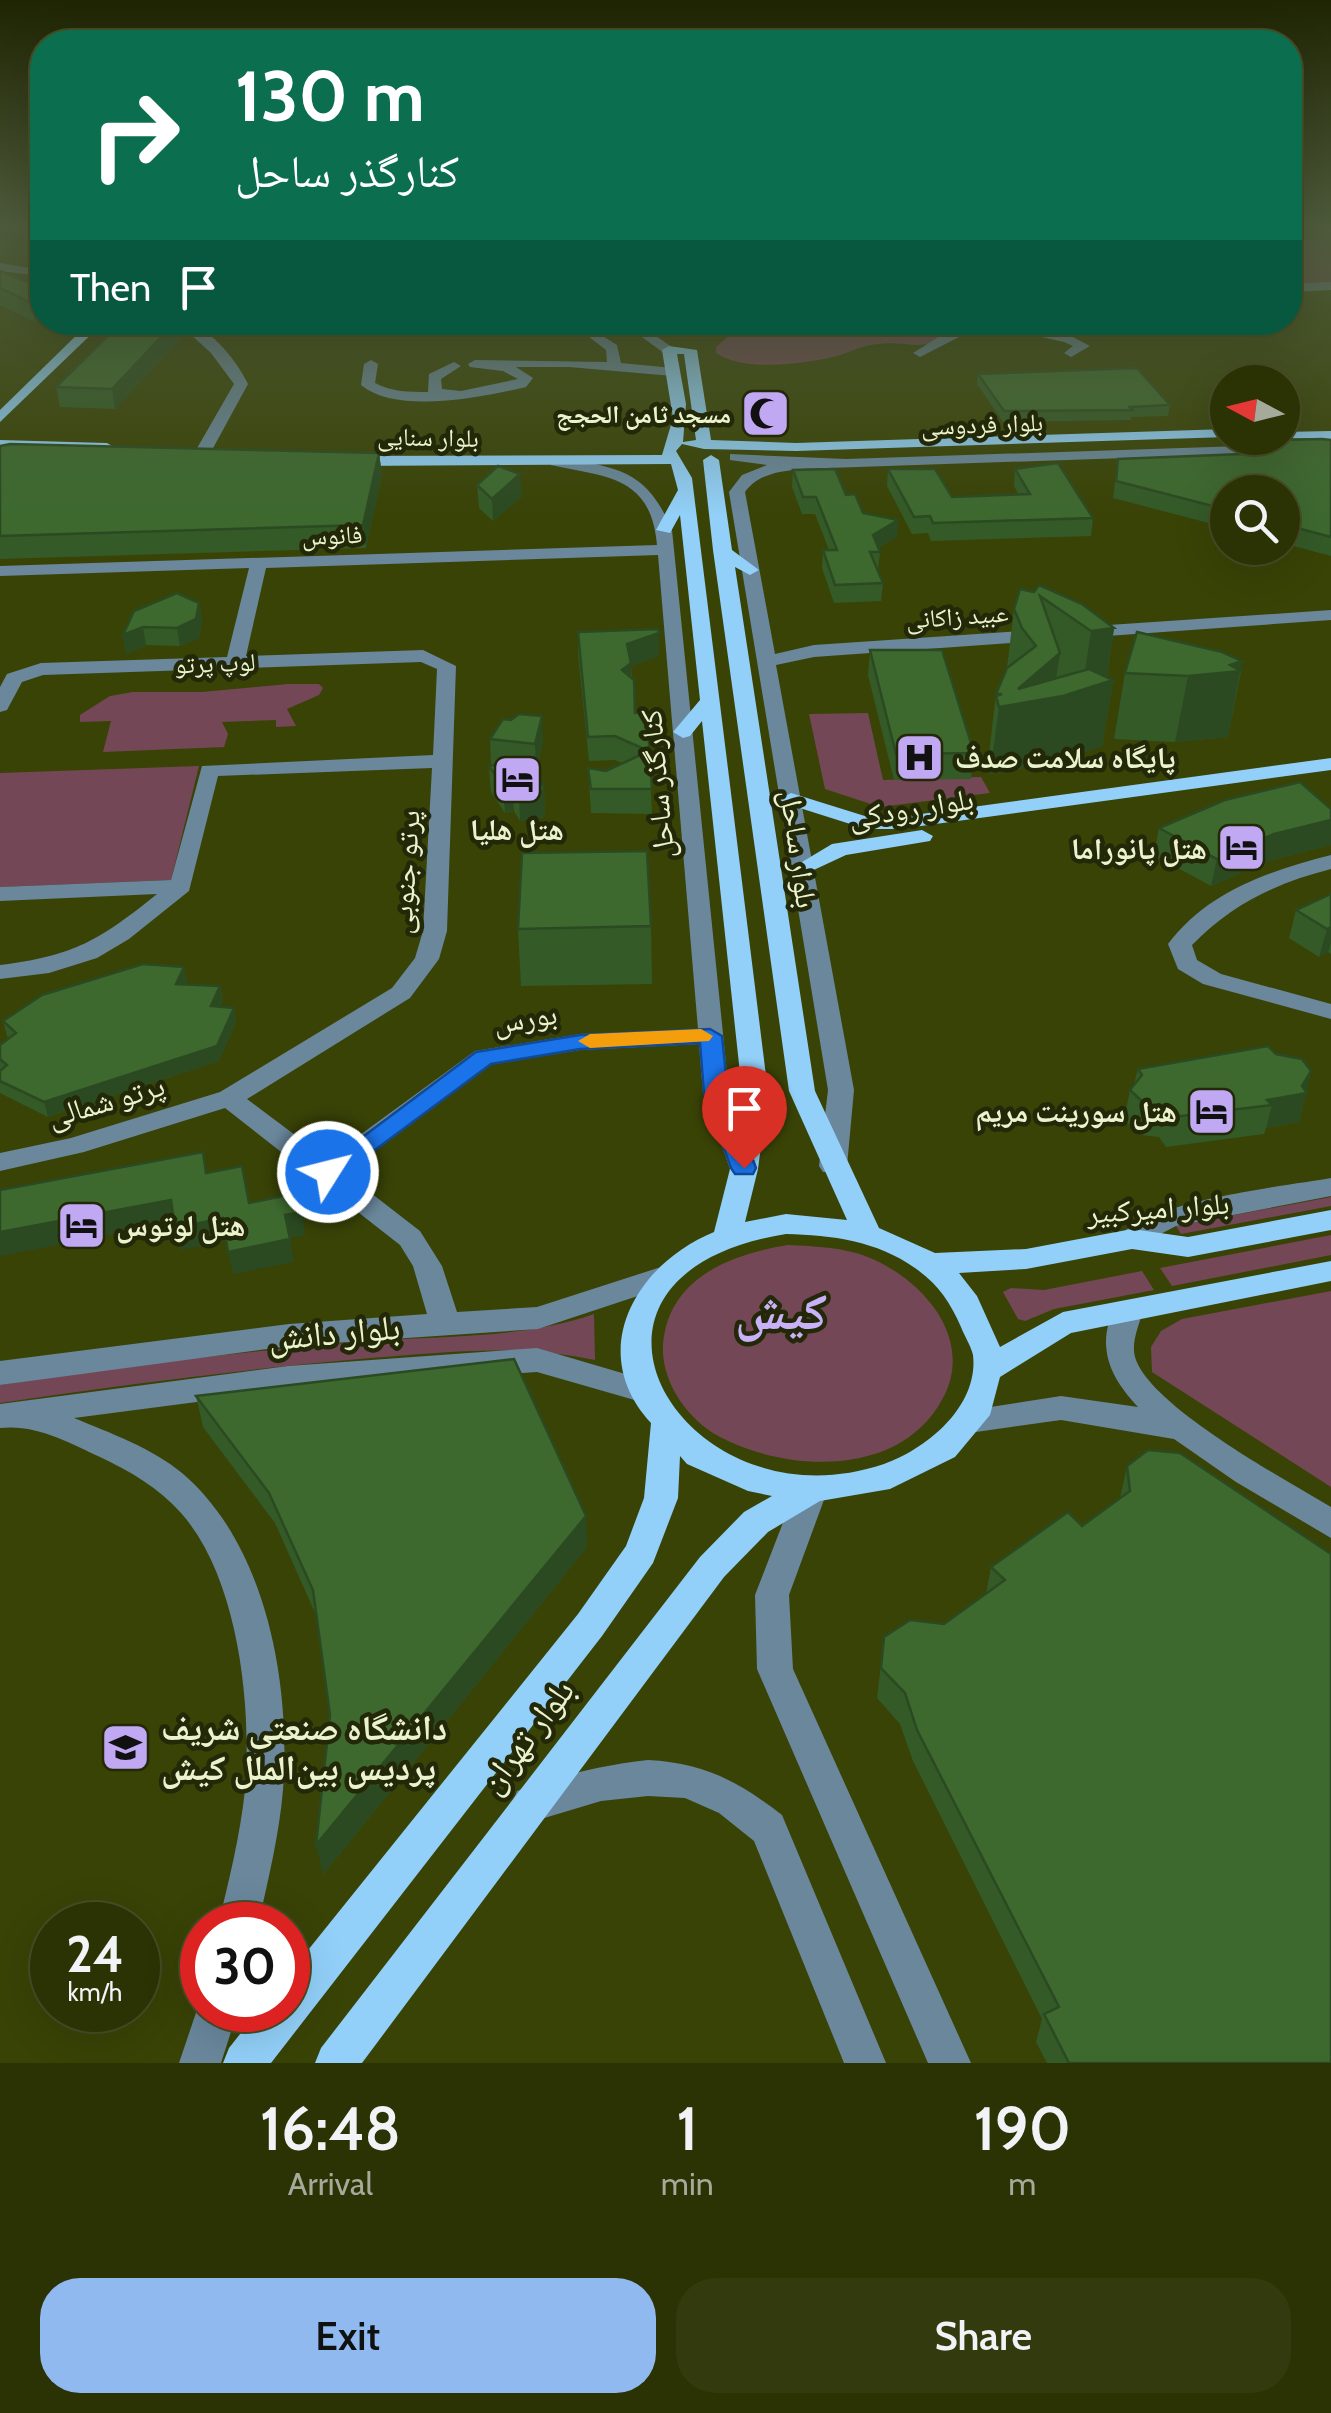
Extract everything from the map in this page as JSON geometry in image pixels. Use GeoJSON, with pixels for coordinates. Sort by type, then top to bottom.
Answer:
{"type":"FeatureCollection","features":[{"type":"Feature","properties":{"kind":"main road"},"geometry":{"type":"LineString","coordinates":[[0,401],[69,335]]}},
{"type":"Feature","properties":{"kind":"main road"},"geometry":{"type":"LineString","coordinates":[[0,418],[85,335]]}},
{"type":"Feature","properties":{"kind":"main road"},"geometry":{"type":"LineString","coordinates":[[62,342],[78,342]]}},
{"type":"Feature","properties":{"kind":"main road"},"geometry":{"type":"LineString","coordinates":[[669,350],[680,431],[675,454],[684,490],[755,1092],[744,1168],[728,1236]]}},
{"type":"Feature","properties":{"kind":"main road","name":"بلوار ساحل"},"geometry":{"type":"LineString","coordinates":[[669,350],[690,350],[709,452],[802,1091],[868,1234]]}},
{"type":"Feature","properties":{"kind":"main road"},"geometry":{"type":"LineString","coordinates":[[0,401],[17,402]]}},
{"type":"Feature","properties":{"kind":"main road"},"geometry":{"type":"LineString","coordinates":[[1300,433],[1331,432]]}},
{"type":"Feature","properties":{"kind":"main road","name":"بلوار فردوسی"},"geometry":{"type":"LineString","coordinates":[[709,452],[1210,433]]}},
{"type":"Feature","properties":{"kind":"main road","name":"بلوار فردوسی"},"geometry":{"type":"LineString","coordinates":[[709,452],[735,456],[1210,439]]}},
{"type":"Feature","properties":{"kind":"main road"},"geometry":{"type":"LineString","coordinates":[[0,446],[116,450],[54,451],[0,446]]}},
{"type":"Feature","properties":{"kind":"main road"},"geometry":{"type":"LineString","coordinates":[[0,458],[54,451]]}},
{"type":"Feature","properties":{"kind":"main road"},"geometry":{"type":"LineString","coordinates":[[675,454],[709,452]]}},
{"type":"Feature","properties":{"kind":"main road","name":"بلوار سنایی"},"geometry":{"type":"LineString","coordinates":[[675,454],[556,462],[333,457],[557,456],[675,454]]}},
{"type":"Feature","properties":{"kind":"main road"},"geometry":{"type":"LineString","coordinates":[[665,540],[684,490]]}},
{"type":"Feature","properties":{"kind":"main road"},"geometry":{"type":"LineString","coordinates":[[715,494],[740,510]]}},
{"type":"Feature","properties":{"kind":"main road"},"geometry":{"type":"LineString","coordinates":[[721,550],[750,570]]}},
{"type":"Feature","properties":{"kind":"main road"},"geometry":{"type":"LineString","coordinates":[[682,732],[709,700]]}},
{"type":"Feature","properties":{"kind":"main road","name":"بلوار رودکی"},"geometry":{"type":"LineString","coordinates":[[803,868],[866,834],[918,821],[1331,764]]}},
{"type":"Feature","properties":{"kind":"main road","name":"بلوار رودکی"},"geometry":{"type":"LineString","coordinates":[[791,799],[866,834],[1331,780]]}},
{"type":"Feature","properties":{"kind":"main road","name":"بلوار امیرکبیر"},"geometry":{"type":"LineString","coordinates":[[929,1264],[1026,1258],[1132,1239],[1188,1247],[1331,1220]]}},
{"type":"Feature","properties":{"kind":"main road"},"geometry":{"type":"LineString","coordinates":[[797,1224],[868,1234],[929,1264],[957,1289],[976,1320],[987,1370],[978,1405],[942,1450],[905,1472],[860,1485],[812,1488],[763,1481],[729,1469],[698,1452],[666,1424],[645,1391],[636,1340],[644,1306],[664,1278],[692,1254],[728,1236],[797,1224]]}},
{"type":"Feature","properties":{"kind":"main road"},"geometry":{"type":"LineString","coordinates":[[987,1370],[1063,1323],[1331,1271]]}},
{"type":"Feature","properties":{"kind":"main road","name":"بلوار تهران"},"geometry":{"type":"LineString","coordinates":[[310,1979],[590,1624],[641,1553],[661,1498],[666,1424]]}},
{"type":"Feature","properties":{"kind":"main road","name":"بلوار تهران"},"geometry":{"type":"LineString","coordinates":[[336,2063],[712,1567],[756,1522],[812,1488]]}},
{"type":"Feature","properties":{"kind":"main road","name":"بلوار تهران"},"geometry":{"type":"LineString","coordinates":[[244,2063],[268,2032]]}},
{"type":"Feature","properties":{"kind":"street"},"geometry":{"type":"LineString","coordinates":[[201,335],[210,349],[238,374],[241,384],[204,453]]}},
{"type":"Feature","properties":{"kind":"street"},"geometry":{"type":"LineString","coordinates":[[594,335],[612,348],[615,368]]}},
{"type":"Feature","properties":{"kind":"street"},"geometry":{"type":"LineString","coordinates":[[646,335],[669,350]]}},
{"type":"Feature","properties":{"kind":"street"},"geometry":{"type":"LineString","coordinates":[[920,353],[934,349],[953,335]]}},
{"type":"Feature","properties":{"kind":"street"},"geometry":{"type":"LineString","coordinates":[[1062,335],[1083,346],[1071,353]]}},
{"type":"Feature","properties":{"kind":"street"},"geometry":{"type":"LineString","coordinates":[[522,384],[524,375],[481,364],[569,363],[673,372]]}},
{"type":"Feature","properties":{"kind":"street"},"geometry":{"type":"LineString","coordinates":[[372,364],[368,386],[401,396],[460,395],[540,381]]}},
{"type":"Feature","properties":{"kind":"street"},"geometry":{"type":"LineString","coordinates":[[454,366],[434,377],[432,388],[443,394],[460,395]]}},
{"type":"Feature","properties":{"kind":"street"},"geometry":{"type":"LineString","coordinates":[[559,378],[615,368]]}},
{"type":"Feature","properties":{"kind":"street"},"geometry":{"type":"LineString","coordinates":[[834,1166],[841,1090],[737,492],[742,481],[774,468],[798,464],[1331,447]]}},
{"type":"Feature","properties":{"kind":"street"},"geometry":{"type":"LineString","coordinates":[[735,456],[798,464]]}},
{"type":"Feature","properties":{"kind":"street","name":"کنارگذر ساحل"},"geometry":{"type":"LineString","coordinates":[[556,462],[630,478],[649,492],[665,540],[716,1093],[744,1168]]}},
{"type":"Feature","properties":{"kind":"street","name":"فانوس"},"geometry":{"type":"LineString","coordinates":[[0,571],[259,563],[665,540]]}},
{"type":"Feature","properties":{"kind":"street"},"geometry":{"type":"LineString","coordinates":[[235,662],[259,563]]}},
{"type":"Feature","properties":{"kind":"street","name":"عبید زاکانی"},"geometry":{"type":"LineString","coordinates":[[766,662],[814,652],[1331,615]]}},
{"type":"Feature","properties":{"kind":"street"},"geometry":{"type":"LineString","coordinates":[[762,638],[814,652]]}},
{"type":"Feature","properties":{"kind":"street","name":"لوپ پرتو"},"geometry":{"type":"LineString","coordinates":[[0,706],[14,678],[33,670],[423,656],[447,666]]}},
{"type":"Feature","properties":{"kind":"street","name":"پرتو جنوبی"},"geometry":{"type":"LineString","coordinates":[[229,1098],[401,993],[427,959],[436,931],[447,666]]}},
{"type":"Feature","properties":{"kind":"street"},"geometry":{"type":"LineString","coordinates":[[2,978],[89,952],[121,934],[181,886],[209,770],[443,761]]}},
{"type":"Feature","properties":{"kind":"street"},"geometry":{"type":"LineString","coordinates":[[1331,862],[1253,884],[1206,915],[1180,944],[1186,964],[1212,979],[1331,1012]]}},
{"type":"Feature","properties":{"kind":"street"},"geometry":{"type":"LineString","coordinates":[[0,894],[181,886]]}},
{"type":"Feature","properties":{"kind":"street","name":"بورس"},"geometry":{"type":"LineString","coordinates":[[328,1172],[484,1058],[580,1042],[710,1036]]}},
{"type":"Feature","properties":{"kind":"street"},"geometry":{"type":"LineString","coordinates":[[229,1098],[410,1238],[427,1266],[446,1323]]}},
{"type":"Feature","properties":{"kind":"street","name":"پرتو شمالی"},"geometry":{"type":"LineString","coordinates":[[0,1162],[74,1146],[229,1098]]}},
{"type":"Feature","properties":{"kind":"street"},"geometry":{"type":"LineString","coordinates":[[1132,1239],[1168,1218],[1331,1188]]}},
{"type":"Feature","properties":{"kind":"street","name":"بلوار دانش"},"geometry":{"type":"LineString","coordinates":[[0,1373],[217,1343],[538,1318],[664,1278]]}},
{"type":"Feature","properties":{"kind":"street"},"geometry":{"type":"LineString","coordinates":[[1128,1310],[1120,1338],[1121,1361],[1140,1392],[1184,1429],[1331,1524]]}},
{"type":"Feature","properties":{"kind":"street","name":"بلوار دانش"},"geometry":{"type":"LineString","coordinates":[[12,1414],[288,1378],[537,1360],[645,1391]]}},
{"type":"Feature","properties":{"kind":"street"},"geometry":{"type":"LineString","coordinates":[[969,1421],[1061,1408],[1184,1429]]}},
{"type":"Feature","properties":{"kind":"street","name":"بلوار دانش"},"geometry":{"type":"LineString","coordinates":[[12,1414],[135,1459],[171,1482],[192,1504],[219,1545],[245,1607],[258,1668],[265,1768],[244,1902]]}},
{"type":"Feature","properties":{"kind":"street"},"geometry":{"type":"LineString","coordinates":[[812,1488],[772,1594],[774,1668],[950,2063]]}},
{"type":"Feature","properties":{"kind":"street"},"geometry":{"type":"LineString","coordinates":[[531,1804],[600,1783],[648,1778],[688,1780],[733,1800],[768,1828],[865,2063]]}},
{"type":"Feature","properties":{"kind":"street"},"geometry":{"type":"LineString","coordinates":[[200,2063],[210,2032]]}},
{"type":"Feature","properties":{"kind":"shaded area"},"geometry":{"type":"Polygon","coordinates":[[[730,335],[948,335],[922,345],[884,343],[790,364],[742,363],[716,353],[716,347],[730,335]]]}},
{"type":"Feature","properties":{"kind":"shaded area"},"geometry":{"type":"Polygon","coordinates":[[[319,684],[323,688],[319,695],[287,709],[296,726],[276,727],[276,720],[222,722],[228,734],[224,747],[103,752],[111,721],[80,722],[80,715],[110,696],[319,684]]]}},
{"type":"Feature","properties":{"kind":"shaded area"},"geometry":{"type":"Polygon","coordinates":[[[868,713],[883,780],[981,777],[990,793],[880,807],[825,789],[809,714],[868,713]]]}},
{"type":"Feature","properties":{"kind":"shaded area"},"geometry":{"type":"Polygon","coordinates":[[[199,766],[171,880],[0,887],[0,773],[199,766]]]}},
{"type":"Feature","properties":{"kind":"shaded area"},"geometry":{"type":"Polygon","coordinates":[[[1331,1197],[1331,1206],[1181,1234],[1176,1226],[1331,1197]]]}},
{"type":"Feature","properties":{"kind":"shaded area"},"geometry":{"type":"Polygon","coordinates":[[[1331,1235],[1331,1255],[1172,1286],[1160,1268],[1331,1235]]]}},
{"type":"Feature","properties":{"kind":"shaded area"},"geometry":{"type":"Polygon","coordinates":[[[788,1245],[839,1249],[878,1261],[918,1289],[934,1307],[952,1349],[952,1372],[944,1396],[925,1423],[901,1442],[842,1461],[778,1457],[748,1449],[708,1430],[687,1410],[672,1386],[664,1359],[667,1322],[690,1286],[725,1263],[788,1245]]]}},
{"type":"Feature","properties":{"kind":"shaded area"},"geometry":{"type":"Polygon","coordinates":[[[1142,1271],[1154,1290],[1054,1309],[1025,1321],[1018,1319],[1003,1292],[1011,1288],[1044,1290],[1142,1271]]]}},
{"type":"Feature","properties":{"kind":"shaded area"},"geometry":{"type":"Polygon","coordinates":[[[1331,1291],[1331,1487],[1152,1372],[1151,1347],[1161,1331],[1182,1319],[1331,1291]]]}},
{"type":"Feature","properties":{"kind":"shaded area"},"geometry":{"type":"Polygon","coordinates":[[[594,1314],[595,1360],[507,1351],[418,1354],[224,1373],[0,1403],[0,1385],[45,1378],[268,1350],[507,1332],[594,1314]]]}},
{"type":"Feature","properties":{"kind":"building"},"geometry":{"type":"Polygon","coordinates":[[[109,335],[163,335],[112,389],[56,387],[109,335]]]}},
{"type":"Feature","properties":{"kind":"building"},"geometry":{"type":"Polygon","coordinates":[[[1137,368],[1170,405],[1130,407],[1133,410],[1004,411],[978,374],[1137,368]]]}},
{"type":"Feature","properties":{"kind":"building"},"geometry":{"type":"Polygon","coordinates":[[[1300,440],[1331,440],[1331,537],[1300,529],[1300,475],[1210,475],[1210,505],[1116,481],[1118,459],[1300,455],[1300,440]]]}},
{"type":"Feature","properties":{"kind":"building"},"geometry":{"type":"Polygon","coordinates":[[[0,446],[379,453],[363,525],[0,536],[0,446]]]}},
{"type":"Feature","properties":{"kind":"building"},"geometry":{"type":"Polygon","coordinates":[[[1058,463],[1093,518],[933,523],[930,516],[914,517],[888,469],[935,469],[952,497],[1030,494],[1015,469],[1058,463]]]}},
{"type":"Feature","properties":{"kind":"building"},"geometry":{"type":"Polygon","coordinates":[[[498,466],[520,474],[492,499],[477,485],[498,466]]]}},
{"type":"Feature","properties":{"kind":"building"},"geometry":{"type":"Polygon","coordinates":[[[835,469],[846,495],[855,494],[863,513],[898,520],[873,535],[880,552],[870,552],[883,583],[835,585],[823,550],[837,550],[816,497],[803,497],[793,470],[835,469]]]}},
{"type":"Feature","properties":{"kind":"building"},"geometry":{"type":"Polygon","coordinates":[[[1039,585],[1082,604],[1114,628],[1091,631],[1040,596],[1060,653],[1018,689],[1089,669],[1113,680],[1063,696],[999,707],[996,696],[1002,694],[996,694],[1007,668],[1036,646],[1014,609],[1020,589],[1034,592],[1039,585]]]}},
{"type":"Feature","properties":{"kind":"building"},"geometry":{"type":"Polygon","coordinates":[[[177,593],[199,603],[196,619],[177,628],[143,627],[123,635],[134,611],[177,593]]]}},
{"type":"Feature","properties":{"kind":"building"},"geometry":{"type":"Polygon","coordinates":[[[658,629],[659,633],[627,644],[631,663],[622,670],[634,680],[635,713],[647,712],[652,789],[591,789],[588,768],[606,771],[649,751],[615,736],[588,737],[578,632],[658,629]]]}},
{"type":"Feature","properties":{"kind":"building"},"geometry":{"type":"Polygon","coordinates":[[[1137,632],[1222,652],[1242,661],[1230,665],[1241,671],[1188,676],[1125,673],[1137,632]]]}},
{"type":"Feature","properties":{"kind":"building"},"geometry":{"type":"Polygon","coordinates":[[[870,650],[942,650],[974,753],[896,754],[870,650]]]}},
{"type":"Feature","properties":{"kind":"building"},"geometry":{"type":"Polygon","coordinates":[[[519,714],[542,716],[535,744],[490,739],[503,719],[511,720],[519,714]]]}},
{"type":"Feature","properties":{"kind":"building"},"geometry":{"type":"Polygon","coordinates":[[[534,757],[544,790],[519,794],[512,784],[503,786],[489,766],[534,757]]]}},
{"type":"Feature","properties":{"kind":"building"},"geometry":{"type":"Polygon","coordinates":[[[1300,782],[1331,809],[1331,820],[1274,834],[1217,859],[1159,828],[1225,800],[1300,782]]]}},
{"type":"Feature","properties":{"kind":"building"},"geometry":{"type":"Polygon","coordinates":[[[647,851],[651,926],[518,929],[522,853],[647,851]]]}},
{"type":"Feature","properties":{"kind":"building"},"geometry":{"type":"Polygon","coordinates":[[[1331,894],[1331,927],[1327,929],[1296,910],[1331,894]]]}},
{"type":"Feature","properties":{"kind":"building"},"geometry":{"type":"Polygon","coordinates":[[[143,964],[184,967],[176,984],[220,986],[211,1006],[234,1008],[217,1046],[44,1102],[0,1081],[0,1071],[7,1065],[0,1059],[0,1045],[16,1033],[3,1021],[42,995],[143,964]]]}},
{"type":"Feature","properties":{"kind":"building"},"geometry":{"type":"Polygon","coordinates":[[[1268,1046],[1276,1054],[1302,1059],[1311,1071],[1302,1086],[1307,1093],[1267,1100],[1272,1105],[1173,1117],[1166,1107],[1147,1106],[1130,1090],[1142,1075],[1138,1069],[1268,1046]]]}},
{"type":"Feature","properties":{"kind":"building"},"geometry":{"type":"Polygon","coordinates":[[[203,1152],[206,1173],[242,1166],[249,1203],[298,1193],[302,1212],[285,1215],[290,1239],[228,1252],[223,1218],[175,1228],[171,1200],[0,1232],[0,1190],[203,1152]]]}},
{"type":"Feature","properties":{"kind":"building"},"geometry":{"type":"Polygon","coordinates":[[[514,1359],[586,1516],[316,1845],[330,1715],[313,1590],[269,1493],[196,1396],[514,1359]]]}},
{"type":"Feature","properties":{"kind":"building"},"geometry":{"type":"Polygon","coordinates":[[[1148,1450],[1180,1453],[1331,1554],[1331,2063],[1069,2063],[1044,2014],[1059,2007],[917,1730],[905,1693],[881,1668],[884,1637],[910,1620],[944,1624],[1005,1580],[991,1567],[1068,1512],[1082,1526],[1130,1491],[1127,1466],[1148,1450]]]}},
{"type":"Feature","properties":{"kind":"slow traffic"},"geometry":{"type":"LineString","coordinates":[[590,1041],[701,1036]]}},
{"type":"Feature","properties":{"kind":"place","name":"مسجد ثامن الحجج"},"geometry":{"type":"Point","coordinates":[766,414]}},
{"type":"Feature","properties":{"kind":"place","name":"پایگاه سلامت صدف"},"geometry":{"type":"Point","coordinates":[920,757]}},
{"type":"Feature","properties":{"kind":"place","name":"هتل هلیا"},"geometry":{"type":"Point","coordinates":[517,780]}},
{"type":"Feature","properties":{"kind":"place","name":"هتل پانوراما"},"geometry":{"type":"Point","coordinates":[1242,848]}},
{"type":"Feature","properties":{"kind":"place","name":"هتل سورینت مريم"},"geometry":{"type":"Point","coordinates":[1212,1111]}},
{"type":"Feature","properties":{"kind":"place","name":"هتل لوتوس"},"geometry":{"type":"Point","coordinates":[81,1225]}},
{"type":"Feature","properties":{"kind":"place","name":"دانشگاه صنعتی شریف پردیس بین‌الملل کیش"},"geometry":{"type":"Point","coordinates":[126,1747]}},
{"type":"Feature","properties":{"kind":"district","name":"كيش"},"geometry":{"type":"Point","coordinates":[781,1311]}},
{"type":"Feature","properties":{"kind":"route"},"geometry":{"type":"LineString","coordinates":[[328,1172],[484,1058],[580,1042],[710,1036],[716,1093],[744,1168]]}}]}
